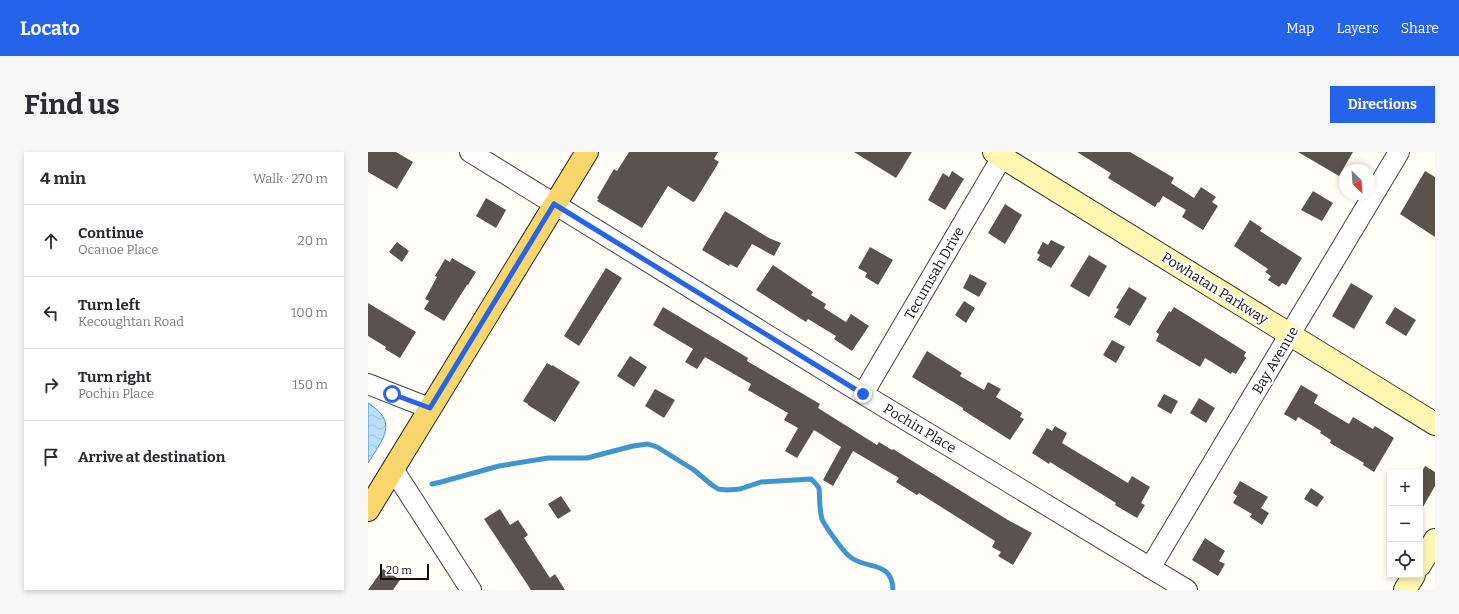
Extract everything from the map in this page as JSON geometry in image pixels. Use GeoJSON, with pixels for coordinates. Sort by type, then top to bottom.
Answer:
{"type":"FeatureCollection","features":[{"type":"Feature","properties":{"kind":"main road"},"geometry":{"type":"LineString","coordinates":[[368,510],[587,152]]}},
{"type":"Feature","properties":{"kind":"main road","name":"Powhatan Parkway"},"geometry":{"type":"LineString","coordinates":[[1001,154],[1435,424]]}},
{"type":"Feature","properties":{"kind":"main road"},"geometry":{"type":"LineString","coordinates":[[1423,560],[1435,540]]}},
{"type":"Feature","properties":{"kind":"main road"},"geometry":{"type":"LineString","coordinates":[[1405,590],[1412,578]]}},
{"type":"Feature","properties":{"kind":"street","name":"Pochin Place"},"geometry":{"type":"LineString","coordinates":[[470,152],[863,394],[1187,590]]}},
{"type":"Feature","properties":{"kind":"street","name":"Bay Avenue"},"geometry":{"type":"LineString","coordinates":[[1150,568],[1399,152]]}},
{"type":"Feature","properties":{"kind":"street","name":"Tecumsah Drive"},"geometry":{"type":"LineString","coordinates":[[863,394],[1001,154]]}},
{"type":"Feature","properties":{"kind":"street"},"geometry":{"type":"LineString","coordinates":[[368,384],[430,408]]}},
{"type":"Feature","properties":{"kind":"street"},"geometry":{"type":"LineString","coordinates":[[393,469],[470,590]]}},
{"type":"Feature","properties":{"kind":"water"},"geometry":{"type":"Polygon","coordinates":[[[368,403],[378,410],[386,424],[383,438],[368,463],[368,403]]]}},
{"type":"Feature","properties":{"kind":"building"},"geometry":{"type":"Polygon","coordinates":[[[368,152],[396,152],[413,162],[397,189],[368,172],[368,152]]]}},
{"type":"Feature","properties":{"kind":"building"},"geometry":{"type":"Polygon","coordinates":[[[629,152],[718,152],[714,159],[719,162],[693,202],[668,186],[642,228],[597,201],[599,199],[597,198],[614,169],[617,171],[629,152]]]}},
{"type":"Feature","properties":{"kind":"building"},"geometry":{"type":"Polygon","coordinates":[[[854,152],[912,152],[896,178],[854,152]]]}},
{"type":"Feature","properties":{"kind":"building"},"geometry":{"type":"Polygon","coordinates":[[[1077,152],[1130,152],[1174,178],[1171,183],[1194,198],[1201,187],[1216,197],[1212,202],[1218,206],[1203,230],[1182,217],[1186,210],[1163,196],[1155,207],[1108,178],[1111,173],[1077,152]]]}},
{"type":"Feature","properties":{"kind":"building"},"geometry":{"type":"Polygon","coordinates":[[[1298,152],[1353,152],[1346,164],[1339,164],[1339,176],[1298,152]]]}},
{"type":"Feature","properties":{"kind":"building"},"geometry":{"type":"Polygon","coordinates":[[[952,171],[964,179],[945,210],[928,200],[943,173],[949,177],[952,171]]]}},
{"type":"Feature","properties":{"kind":"building"},"geometry":{"type":"Polygon","coordinates":[[[1425,171],[1435,177],[1435,237],[1400,214],[1425,171]]]}},
{"type":"Feature","properties":{"kind":"building"},"geometry":{"type":"Polygon","coordinates":[[[1313,191],[1333,203],[1322,221],[1301,210],[1313,191]]]}},
{"type":"Feature","properties":{"kind":"building"},"geometry":{"type":"Polygon","coordinates":[[[486,198],[506,210],[496,228],[476,216],[486,198]]]}},
{"type":"Feature","properties":{"kind":"building"},"geometry":{"type":"Polygon","coordinates":[[[1005,204],[1022,215],[1005,244],[988,233],[1005,204]]]}},
{"type":"Feature","properties":{"kind":"building"},"geometry":{"type":"Polygon","coordinates":[[[725,211],[769,238],[781,243],[774,256],[752,244],[737,268],[730,264],[729,266],[702,250],[725,211]]]}},
{"type":"Feature","properties":{"kind":"building"},"geometry":{"type":"Polygon","coordinates":[[[1250,220],[1262,228],[1260,231],[1302,258],[1286,285],[1282,283],[1279,287],[1268,280],[1271,276],[1265,272],[1268,269],[1234,246],[1250,220]]]}},
{"type":"Feature","properties":{"kind":"building"},"geometry":{"type":"Polygon","coordinates":[[[1051,240],[1065,247],[1051,268],[1037,260],[1040,255],[1037,253],[1043,242],[1048,245],[1051,240]]]}},
{"type":"Feature","properties":{"kind":"building"},"geometry":{"type":"Polygon","coordinates":[[[397,242],[409,251],[402,262],[389,252],[397,242]]]}},
{"type":"Feature","properties":{"kind":"building"},"geometry":{"type":"Polygon","coordinates":[[[870,247],[893,260],[878,285],[865,277],[867,273],[858,268],[870,247]]]}},
{"type":"Feature","properties":{"kind":"building"},"geometry":{"type":"Polygon","coordinates":[[[1089,255],[1107,266],[1089,297],[1070,286],[1089,255]]]}},
{"type":"Feature","properties":{"kind":"building"},"geometry":{"type":"Polygon","coordinates":[[[452,258],[476,272],[444,321],[424,309],[429,301],[425,299],[437,277],[435,276],[445,259],[450,262],[452,258]]]}},
{"type":"Feature","properties":{"kind":"building"},"geometry":{"type":"Polygon","coordinates":[[[773,265],[813,292],[811,295],[826,304],[824,308],[846,322],[851,314],[869,326],[852,351],[834,339],[836,336],[808,319],[806,322],[756,290],[773,265]]]}},
{"type":"Feature","properties":{"kind":"building"},"geometry":{"type":"Polygon","coordinates":[[[606,268],[622,278],[579,346],[564,336],[606,268]]]}},
{"type":"Feature","properties":{"kind":"building"},"geometry":{"type":"Polygon","coordinates":[[[970,274],[987,283],[979,297],[963,288],[970,274]]]}},
{"type":"Feature","properties":{"kind":"building"},"geometry":{"type":"Polygon","coordinates":[[[1351,283],[1373,296],[1354,329],[1332,316],[1351,283]]]}},
{"type":"Feature","properties":{"kind":"building"},"geometry":{"type":"Polygon","coordinates":[[[1129,287],[1147,298],[1130,326],[1114,317],[1119,309],[1116,308],[1129,287]]]}},
{"type":"Feature","properties":{"kind":"building"},"geometry":{"type":"Polygon","coordinates":[[[964,301],[975,308],[966,323],[955,315],[964,301]]]}},
{"type":"Feature","properties":{"kind":"building"},"geometry":{"type":"Polygon","coordinates":[[[368,303],[416,332],[400,358],[368,336],[368,303]]]}},
{"type":"Feature","properties":{"kind":"building"},"geometry":{"type":"Polygon","coordinates":[[[663,307],[748,358],[747,361],[820,404],[818,408],[877,445],[879,442],[892,450],[893,449],[1008,520],[1032,533],[1013,565],[998,556],[1001,552],[992,547],[995,541],[919,493],[917,495],[896,482],[899,478],[853,451],[833,486],[823,480],[841,447],[814,430],[797,458],[785,451],[798,428],[784,420],[788,413],[748,390],[751,384],[705,357],[697,369],[685,362],[693,349],[653,325],[663,307]]]}},
{"type":"Feature","properties":{"kind":"building"},"geometry":{"type":"Polygon","coordinates":[[[1174,307],[1246,352],[1244,356],[1246,358],[1236,374],[1232,372],[1231,374],[1205,358],[1200,367],[1156,341],[1159,334],[1156,332],[1169,311],[1171,312],[1174,307]]]}},
{"type":"Feature","properties":{"kind":"building"},"geometry":{"type":"Polygon","coordinates":[[[1395,307],[1416,320],[1406,336],[1385,323],[1395,307]]]}},
{"type":"Feature","properties":{"kind":"building"},"geometry":{"type":"Polygon","coordinates":[[[1112,340],[1125,347],[1116,363],[1103,355],[1112,340]]]}},
{"type":"Feature","properties":{"kind":"building"},"geometry":{"type":"Polygon","coordinates":[[[927,351],[962,373],[960,376],[984,390],[988,382],[1001,389],[996,397],[1022,413],[1020,417],[1024,419],[1010,440],[963,410],[963,408],[912,377],[927,351]]]}},
{"type":"Feature","properties":{"kind":"building"},"geometry":{"type":"Polygon","coordinates":[[[630,356],[647,367],[634,387],[617,376],[630,356]]]}},
{"type":"Feature","properties":{"kind":"building"},"geometry":{"type":"Polygon","coordinates":[[[547,363],[580,382],[555,422],[523,401],[547,363]]]}},
{"type":"Feature","properties":{"kind":"building"},"geometry":{"type":"Polygon","coordinates":[[[1301,385],[1318,395],[1314,403],[1349,424],[1353,417],[1373,429],[1375,426],[1394,438],[1374,472],[1363,465],[1364,463],[1330,443],[1331,440],[1320,433],[1321,431],[1298,417],[1296,421],[1284,414],[1301,385]]]}},
{"type":"Feature","properties":{"kind":"building"},"geometry":{"type":"Polygon","coordinates":[[[655,389],[675,400],[664,418],[645,406],[655,389]]]}},
{"type":"Feature","properties":{"kind":"building"},"geometry":{"type":"Polygon","coordinates":[[[1164,394],[1178,401],[1171,414],[1157,406],[1164,394]]]}},
{"type":"Feature","properties":{"kind":"building"},"geometry":{"type":"Polygon","coordinates":[[[1199,398],[1215,408],[1206,423],[1190,413],[1199,398]]]}},
{"type":"Feature","properties":{"kind":"building"},"geometry":{"type":"Polygon","coordinates":[[[1055,426],[1067,433],[1062,443],[1128,483],[1132,476],[1150,487],[1141,503],[1145,505],[1137,518],[1115,505],[1116,503],[1050,462],[1049,464],[1032,453],[1047,428],[1052,431],[1055,426]]]}},
{"type":"Feature","properties":{"kind":"building"},"geometry":{"type":"Polygon","coordinates":[[[1425,466],[1435,472],[1435,486],[1423,507],[1423,470],[1425,466]]]}},
{"type":"Feature","properties":{"kind":"building"},"geometry":{"type":"Polygon","coordinates":[[[1240,481],[1268,497],[1261,508],[1269,513],[1262,525],[1250,517],[1252,514],[1233,503],[1237,496],[1233,493],[1240,481]]]}},
{"type":"Feature","properties":{"kind":"building"},"geometry":{"type":"Polygon","coordinates":[[[1311,488],[1324,497],[1317,507],[1304,499],[1311,488]]]}},
{"type":"Feature","properties":{"kind":"building"},"geometry":{"type":"Polygon","coordinates":[[[561,496],[571,511],[558,519],[548,504],[561,496]]]}},
{"type":"Feature","properties":{"kind":"building"},"geometry":{"type":"Polygon","coordinates":[[[500,509],[510,525],[518,520],[528,535],[524,538],[550,578],[555,574],[565,590],[531,590],[484,519],[500,509]]]}},
{"type":"Feature","properties":{"kind":"building"},"geometry":{"type":"Polygon","coordinates":[[[1205,538],[1225,551],[1219,561],[1225,564],[1218,576],[1192,560],[1205,538]]]}},
{"type":"Feature","properties":{"kind":"building"},"geometry":{"type":"Polygon","coordinates":[[[383,569],[400,580],[393,590],[368,590],[383,569]]]}},
{"type":"Feature","properties":{"kind":"waterway"},"geometry":{"type":"LineString","coordinates":[[432,484],[499,466],[548,458],[587,458],[633,446],[648,444],[657,447],[694,470],[718,489],[740,489],[761,482],[811,479],[819,488],[822,519],[834,538],[849,556],[863,563],[877,567],[888,574],[892,580],[893,590]]}},
{"type":"Feature","properties":{"kind":"route"},"geometry":{"type":"LineString","coordinates":[[392,394],[430,408],[554,204],[863,394]]}}]}
